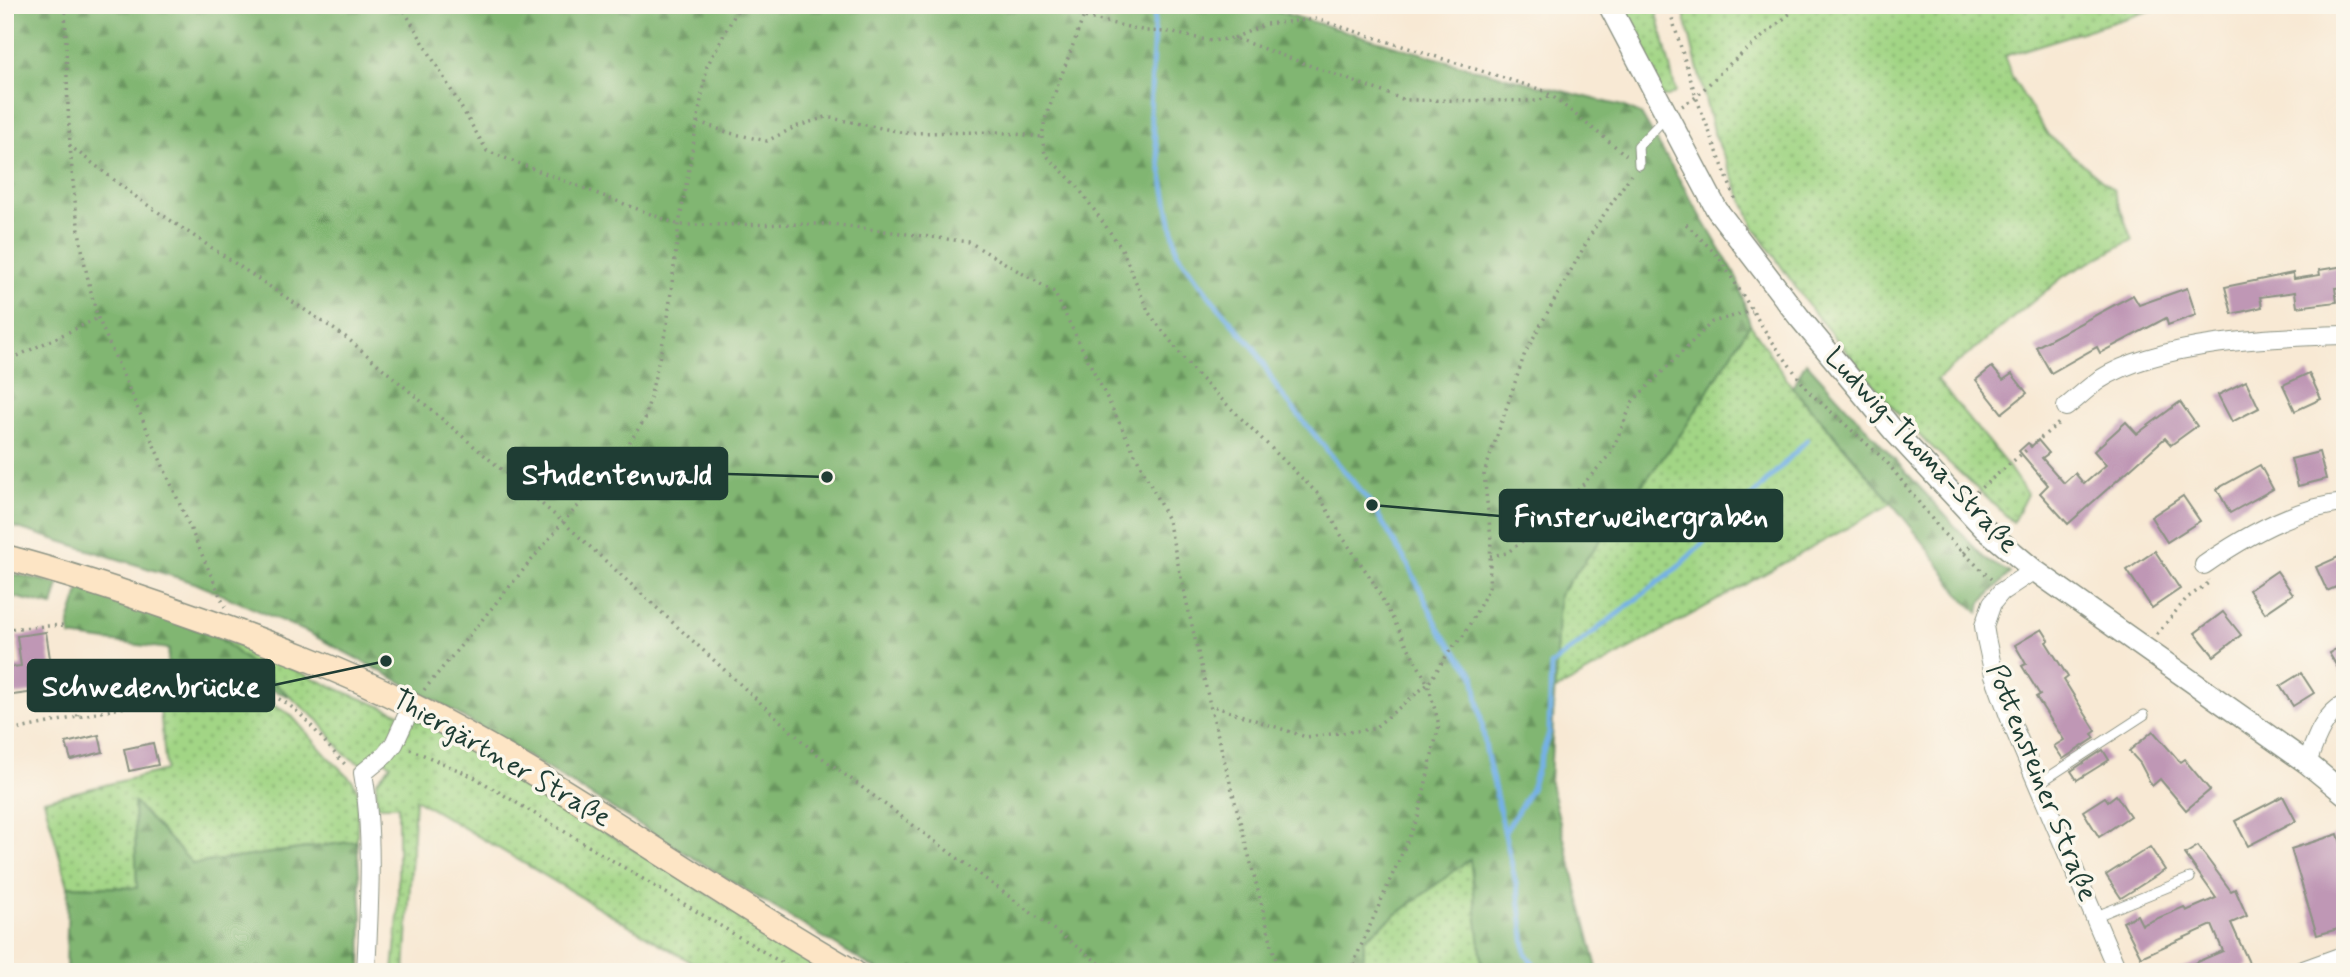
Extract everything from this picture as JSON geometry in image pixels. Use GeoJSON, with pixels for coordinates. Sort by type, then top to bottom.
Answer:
{"type":"FeatureCollection","features":[{"type":"Feature","properties":{"kind":"main road","name":"Thiergärtner Straße"},"geometry":{"type":"LineString","coordinates":[[5,557],[77,576],[236,631],[306,658],[412,705],[527,768],[795,939],[853,972]]}},
{"type":"Feature","properties":{"kind":"street","name":"Ludwig-Thoma-Straße"},"geometry":{"type":"LineString","coordinates":[[1609,5],[1717,209],[1799,317],[1893,430],[1985,529],[2034,570],[2307,763],[2345,794]]}},
{"type":"Feature","properties":{"kind":"street"},"geometry":{"type":"LineString","coordinates":[[2066,407],[2101,379],[2139,363],[2181,351],[2260,338],[2345,335]]}},
{"type":"Feature","properties":{"kind":"street"},"geometry":{"type":"LineString","coordinates":[[2204,565],[2266,527],[2329,504],[2345,503]]}},
{"type":"Feature","properties":{"kind":"street","name":"Pottensteiner Straße"},"geometry":{"type":"LineString","coordinates":[[2034,570],[2001,592],[1986,613],[1986,638],[1994,674],[2118,972]]}},
{"type":"Feature","properties":{"kind":"street"},"geometry":{"type":"LineString","coordinates":[[2307,763],[2319,730],[2338,707],[2345,704]]}},
{"type":"Feature","properties":{"kind":"street"},"geometry":{"type":"LineString","coordinates":[[366,972],[369,914],[368,797],[363,773],[394,744],[412,705]]}},
{"type":"Feature","properties":{"kind":"street"},"geometry":{"type":"LineString","coordinates":[[2298,972],[2345,955]]}},
{"type":"Feature","properties":{"kind":"lane"},"geometry":{"type":"LineString","coordinates":[[1639,165],[1638,146],[1667,116]]}},
{"type":"Feature","properties":{"kind":"lane"},"geometry":{"type":"LineString","coordinates":[[2038,784],[2144,715]]}},
{"type":"Feature","properties":{"kind":"lane"},"geometry":{"type":"LineString","coordinates":[[2095,917],[2190,878]]}},
{"type":"Feature","properties":{"kind":"path"},"geometry":{"type":"LineString","coordinates":[[65,5],[69,145],[78,236],[86,276],[98,318],[236,631]]}},
{"type":"Feature","properties":{"kind":"path"},"geometry":{"type":"LineString","coordinates":[[401,5],[487,151],[679,225],[831,224],[969,242],[1054,292],[1168,520],[1210,705],[1279,972]]}},
{"type":"Feature","properties":{"kind":"path"},"geometry":{"type":"LineString","coordinates":[[412,705],[563,522],[609,473],[645,419],[667,325],[679,225],[707,66],[740,5]]}},
{"type":"Feature","properties":{"kind":"path"},"geometry":{"type":"LineString","coordinates":[[1060,5],[1084,17],[1146,31],[1169,32],[1211,41],[1234,38],[1266,23],[1315,19],[1542,90],[1639,165],[1594,229],[1525,353],[1484,474],[1491,539],[1489,588],[1464,635],[1451,649],[1428,684],[1373,729],[1306,737],[1210,705]]}},
{"type":"Feature","properties":{"kind":"path"},"geometry":{"type":"LineString","coordinates":[[1087,5],[1045,119],[1042,137],[1045,154],[1077,186],[1122,248],[1149,313],[1195,373],[1319,495],[1341,535],[1372,580],[1428,684],[1439,725],[1418,817],[1353,962],[1354,972]]}},
{"type":"Feature","properties":{"kind":"path"},"geometry":{"type":"LineString","coordinates":[[1668,5],[1696,97],[1736,202]]}},
{"type":"Feature","properties":{"kind":"path"},"geometry":{"type":"LineString","coordinates":[[1696,97],[1725,68],[1800,5]]}},
{"type":"Feature","properties":{"kind":"path"},"geometry":{"type":"LineString","coordinates":[[1234,38],[1405,100],[1537,101],[1552,96]]}},
{"type":"Feature","properties":{"kind":"path"},"geometry":{"type":"LineString","coordinates":[[698,122],[766,141],[795,127],[827,117],[906,133],[996,132],[1042,137]]}},
{"type":"Feature","properties":{"kind":"path"},"geometry":{"type":"LineString","coordinates":[[69,145],[140,200],[347,338],[563,522],[813,751],[1111,972]]}},
{"type":"Feature","properties":{"kind":"path"},"geometry":{"type":"LineString","coordinates":[[1686,224],[1718,256],[1752,312],[1810,392],[1886,461],[1943,533],[1992,579],[2001,592]]}},
{"type":"Feature","properties":{"kind":"path"},"geometry":{"type":"LineString","coordinates":[[1490,556],[1507,553],[1556,515],[1611,453],[1633,401],[1712,322],[1752,312]]}},
{"type":"Feature","properties":{"kind":"path"},"geometry":{"type":"LineString","coordinates":[[5,362],[98,318]]}},
{"type":"Feature","properties":{"kind":"path"},"geometry":{"type":"LineString","coordinates":[[1983,499],[1976,492],[2060,421],[2066,407]]}},
{"type":"Feature","properties":{"kind":"path"},"geometry":{"type":"LineString","coordinates":[[1964,553],[1985,529]]}},
{"type":"Feature","properties":{"kind":"path"},"geometry":{"type":"LineString","coordinates":[[2144,649],[2187,597],[2210,582],[2204,565]]}},
{"type":"Feature","properties":{"kind":"path"},"geometry":{"type":"LineString","coordinates":[[5,629],[63,625]]}},
{"type":"Feature","properties":{"kind":"path"},"geometry":{"type":"LineString","coordinates":[[69,666],[78,717]]}},
{"type":"Feature","properties":{"kind":"path"},"geometry":{"type":"LineString","coordinates":[[5,732],[222,687],[253,690],[281,700],[303,719],[346,765],[363,773]]}},
{"type":"Feature","properties":{"kind":"path"},"geometry":{"type":"LineString","coordinates":[[394,744],[474,777],[797,972]]}},
{"type":"Feature","properties":{"kind":"green space"},"geometry":{"type":"Polygon","coordinates":[[[5,5],[1256,5],[1471,68],[1622,106],[1641,114],[1737,278],[1750,324],[1683,431],[1559,595],[1550,783],[1598,972],[1483,972],[1470,859],[1364,939],[1363,972],[880,972],[435,700],[307,632],[195,583],[5,524],[5,5]]]}},
{"type":"Feature","properties":{"kind":"green space"},"geometry":{"type":"Polygon","coordinates":[[[1625,5],[1655,5],[1676,92],[1668,97],[1659,97],[1625,5]]]}},
{"type":"Feature","properties":{"kind":"green space"},"geometry":{"type":"Polygon","coordinates":[[[1682,5],[2168,5],[2004,56],[2013,79],[2048,135],[2113,189],[2132,240],[2064,276],[1937,380],[2008,466],[2027,494],[2013,522],[1905,422],[1810,308],[1754,227],[1713,131],[1682,5]]]}},
{"type":"Feature","properties":{"kind":"green space"},"geometry":{"type":"Polygon","coordinates":[[[1750,324],[1792,387],[1892,503],[1554,691],[1559,595],[1683,431],[1750,324]]]}},
{"type":"Feature","properties":{"kind":"green space"},"geometry":{"type":"Polygon","coordinates":[[[1806,362],[1985,559],[2010,573],[1981,603],[1979,613],[1956,589],[1923,542],[1875,483],[1792,387],[1806,362]]]}},
{"type":"Feature","properties":{"kind":"green space"},"geometry":{"type":"Polygon","coordinates":[[[5,572],[59,584],[53,606],[5,595],[5,572]]]}},
{"type":"Feature","properties":{"kind":"green space"},"geometry":{"type":"Polygon","coordinates":[[[80,588],[217,636],[291,697],[252,682],[219,682],[142,698],[128,693],[165,685],[169,649],[70,636],[69,622],[80,588]]]}},
{"type":"Feature","properties":{"kind":"green space"},"geometry":{"type":"Polygon","coordinates":[[[217,636],[347,693],[424,723],[836,972],[708,972],[415,799],[405,972],[393,972],[398,917],[398,806],[377,806],[376,782],[391,765],[378,755],[361,764],[345,755],[318,720],[217,636]]]}},
{"type":"Feature","properties":{"kind":"green space"},"geometry":{"type":"Polygon","coordinates":[[[227,695],[259,698],[290,714],[353,781],[358,793],[357,841],[192,864],[134,803],[137,888],[68,886],[44,800],[166,770],[160,709],[227,695]]]}},
{"type":"Feature","properties":{"kind":"green space"},"geometry":{"type":"Polygon","coordinates":[[[134,802],[193,864],[357,841],[362,917],[361,972],[66,972],[68,886],[137,888],[134,802]]]}},
{"type":"Feature","properties":{"kind":"green space"},"geometry":{"type":"Polygon","coordinates":[[[1471,858],[1483,972],[1363,972],[1364,939],[1471,858]]]}},
{"type":"Feature","properties":{"kind":"building"},"geometry":{"type":"Polygon","coordinates":[[[2345,266],[2345,287],[2335,288],[2337,302],[2297,307],[2295,292],[2260,297],[2262,307],[2232,314],[2225,287],[2293,273],[2294,279],[2320,275],[2319,270],[2345,266]]]}},
{"type":"Feature","properties":{"kind":"building"},"geometry":{"type":"Polygon","coordinates":[[[2187,288],[2196,315],[2168,325],[2166,318],[2100,353],[2097,347],[2051,373],[2036,347],[2133,295],[2139,305],[2187,288]]]}},
{"type":"Feature","properties":{"kind":"building"},"geometry":{"type":"Polygon","coordinates":[[[1992,367],[2003,380],[2012,374],[2027,393],[2002,413],[1976,380],[1992,367]]]}},
{"type":"Feature","properties":{"kind":"building"},"geometry":{"type":"Polygon","coordinates":[[[2309,373],[2321,399],[2295,411],[2283,385],[2309,373]]]}},
{"type":"Feature","properties":{"kind":"building"},"geometry":{"type":"Polygon","coordinates":[[[2246,381],[2259,408],[2232,422],[2218,395],[2246,381]]]}},
{"type":"Feature","properties":{"kind":"building"},"geometry":{"type":"Polygon","coordinates":[[[2180,402],[2197,426],[2171,445],[2165,438],[2068,524],[2040,493],[2048,485],[2019,451],[2028,443],[2032,446],[2038,440],[2049,453],[2042,458],[2064,483],[2075,473],[2084,484],[2106,465],[2094,451],[2126,422],[2137,434],[2180,402]]]}},
{"type":"Feature","properties":{"kind":"building"},"geometry":{"type":"Polygon","coordinates":[[[2319,452],[2326,479],[2298,486],[2291,459],[2319,452]]]}},
{"type":"Feature","properties":{"kind":"building"},"geometry":{"type":"Polygon","coordinates":[[[2260,465],[2273,489],[2230,513],[2217,489],[2260,465]]]}},
{"type":"Feature","properties":{"kind":"building"},"geometry":{"type":"Polygon","coordinates":[[[2183,496],[2200,521],[2167,542],[2151,517],[2183,496]]]}},
{"type":"Feature","properties":{"kind":"building"},"geometry":{"type":"Polygon","coordinates":[[[2155,551],[2180,589],[2152,608],[2127,570],[2155,551]]]}},
{"type":"Feature","properties":{"kind":"building"},"geometry":{"type":"Polygon","coordinates":[[[2345,554],[2345,583],[2327,591],[2316,567],[2345,554]]]}},
{"type":"Feature","properties":{"kind":"building"},"geometry":{"type":"Polygon","coordinates":[[[2277,571],[2293,594],[2265,613],[2249,590],[2277,571]]]}},
{"type":"Feature","properties":{"kind":"building"},"geometry":{"type":"Polygon","coordinates":[[[2223,612],[2241,635],[2214,656],[2195,633],[2223,612]]]}},
{"type":"Feature","properties":{"kind":"building"},"geometry":{"type":"Polygon","coordinates":[[[2042,629],[2049,640],[2046,642],[2068,677],[2064,680],[2096,731],[2092,734],[2095,738],[2063,759],[2054,746],[2064,740],[2036,697],[2040,695],[2022,666],[2026,664],[2015,645],[2042,629]]]}},
{"type":"Feature","properties":{"kind":"building"},"geometry":{"type":"Polygon","coordinates":[[[46,632],[51,665],[40,666],[43,691],[5,696],[5,668],[21,666],[17,636],[46,632]]]}},
{"type":"Feature","properties":{"kind":"building"},"geometry":{"type":"Polygon","coordinates":[[[2345,644],[2345,680],[2329,653],[2345,644]]]}},
{"type":"Feature","properties":{"kind":"building"},"geometry":{"type":"Polygon","coordinates":[[[2301,673],[2314,693],[2293,706],[2280,686],[2301,673]]]}},
{"type":"Feature","properties":{"kind":"building"},"geometry":{"type":"Polygon","coordinates":[[[2153,731],[2180,762],[2184,759],[2210,790],[2186,810],[2160,779],[2152,786],[2140,763],[2129,751],[2153,731]]]}},
{"type":"Feature","properties":{"kind":"building"},"geometry":{"type":"Polygon","coordinates":[[[99,735],[103,752],[71,760],[66,743],[99,735]]]}},
{"type":"Feature","properties":{"kind":"building"},"geometry":{"type":"Polygon","coordinates":[[[153,743],[158,765],[129,771],[124,749],[153,743]]]}},
{"type":"Feature","properties":{"kind":"building"},"geometry":{"type":"Polygon","coordinates":[[[2103,750],[2109,760],[2077,780],[2071,771],[2103,750]]]}},
{"type":"Feature","properties":{"kind":"building"},"geometry":{"type":"Polygon","coordinates":[[[2116,795],[2130,816],[2099,837],[2083,811],[2105,797],[2108,801],[2116,795]]]}},
{"type":"Feature","properties":{"kind":"building"},"geometry":{"type":"Polygon","coordinates":[[[2283,796],[2296,821],[2248,846],[2235,821],[2283,796]]]}},
{"type":"Feature","properties":{"kind":"building"},"geometry":{"type":"Polygon","coordinates":[[[2338,834],[2343,850],[2339,852],[2345,871],[2345,927],[2317,935],[2291,849],[2338,834]]]}},
{"type":"Feature","properties":{"kind":"building"},"geometry":{"type":"Polygon","coordinates":[[[2198,846],[2231,891],[2235,889],[2247,916],[2231,923],[2250,965],[2235,972],[2173,972],[2223,951],[2212,925],[2141,957],[2123,922],[2137,915],[2142,925],[2184,907],[2186,911],[2216,898],[2185,854],[2198,846]]]}},
{"type":"Feature","properties":{"kind":"building"},"geometry":{"type":"Polygon","coordinates":[[[2150,847],[2165,870],[2121,898],[2106,875],[2150,847]]]}},
{"type":"Feature","properties":{"kind":"waterway"},"geometry":{"type":"LineString","coordinates":[[1155,5],[1150,113],[1177,252],[1214,302],[1255,349],[1278,390],[1372,505],[1408,565],[1441,632],[1474,675],[1486,750],[1519,897],[1526,954],[1540,972]]}},
{"type":"Feature","properties":{"kind":"waterway"},"geometry":{"type":"LineString","coordinates":[[1505,832],[1531,789],[1549,733],[1551,665],[1677,568],[1807,440]]}},
{"type":"Feature","properties":{"kind":"place","name":"Studentenwald"},"geometry":{"type":"Point","coordinates":[827,477]}},
{"type":"Feature","properties":{"kind":"place","name":"Finsterweihergraben"},"geometry":{"type":"Point","coordinates":[1372,505]}},
{"type":"Feature","properties":{"kind":"place","name":"Schwedenbrücke"},"geometry":{"type":"Point","coordinates":[386,661]}}]}
